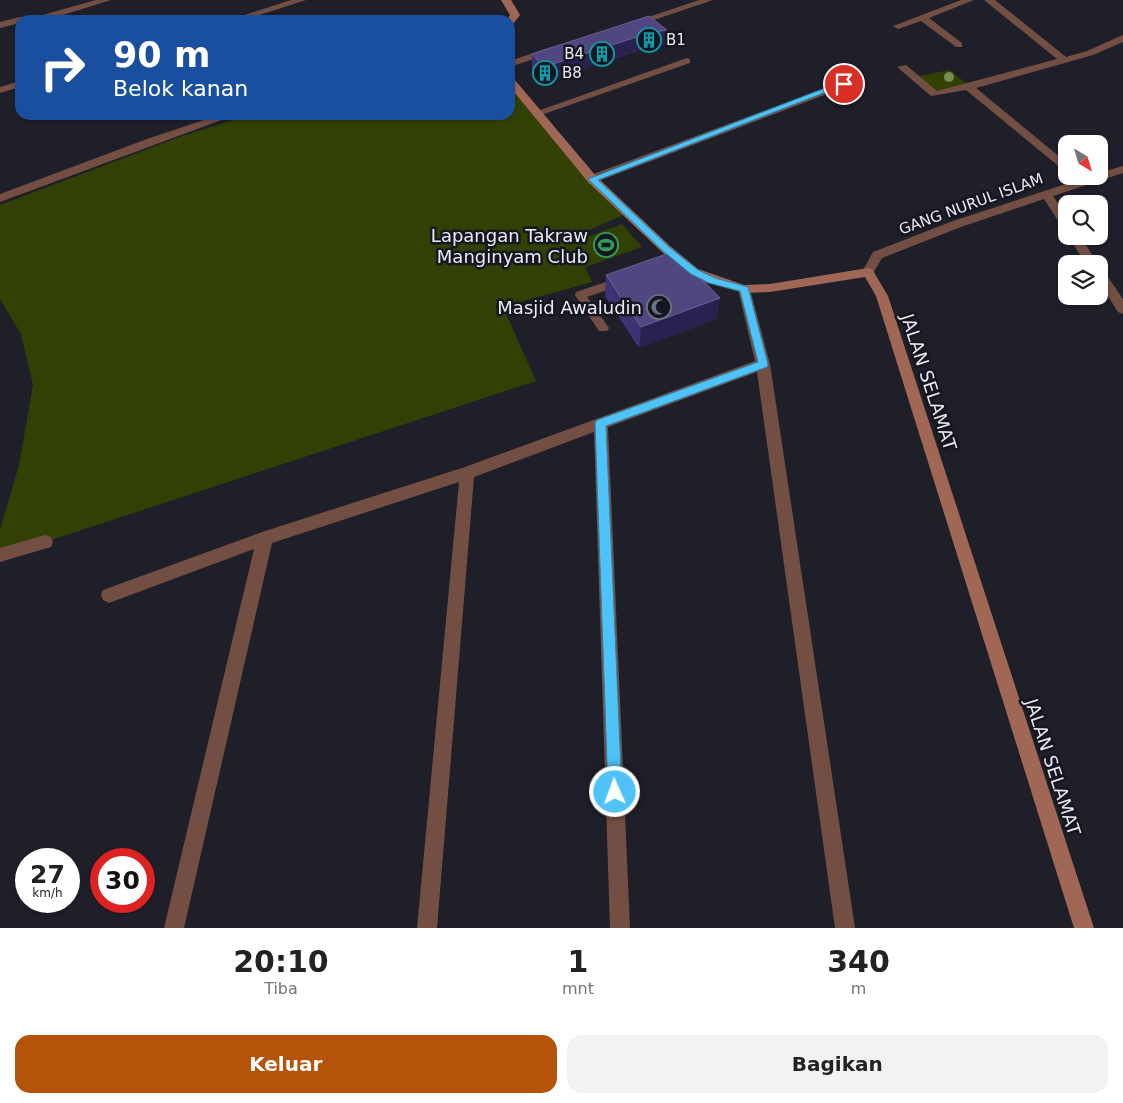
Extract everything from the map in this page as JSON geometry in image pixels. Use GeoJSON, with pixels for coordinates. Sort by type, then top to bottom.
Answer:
{"type":"FeatureCollection","features":[{"type":"Feature","properties":{"kind":"street"},"geometry":{"type":"LineString","coordinates":[[54,15],[106,0]]}},
{"type":"Feature","properties":{"kind":"street"},"geometry":{"type":"LineString","coordinates":[[251,15],[301,0]]}},
{"type":"Feature","properties":{"kind":"street"},"geometry":{"type":"LineString","coordinates":[[506,0],[515,15]]}},
{"type":"Feature","properties":{"kind":"street"},"geometry":{"type":"LineString","coordinates":[[620,28],[708,0]]}},
{"type":"Feature","properties":{"kind":"street"},"geometry":{"type":"LineString","coordinates":[[898,26],[969,0]]}},
{"type":"Feature","properties":{"kind":"street"},"geometry":{"type":"LineString","coordinates":[[989,0],[1064,60]]}},
{"type":"Feature","properties":{"kind":"street"},"geometry":{"type":"LineString","coordinates":[[923,18],[959,45]]}},
{"type":"Feature","properties":{"kind":"street"},"geometry":{"type":"LineString","coordinates":[[0,25],[15,21]]}},
{"type":"Feature","properties":{"kind":"street"},"geometry":{"type":"LineString","coordinates":[[902,67],[935,94],[968,88],[1104,48],[1122,40]]}},
{"type":"Feature","properties":{"kind":"street"},"geometry":{"type":"LineString","coordinates":[[515,62],[559,48]]}},
{"type":"Feature","properties":{"kind":"street"},"geometry":{"type":"LineString","coordinates":[[537,113],[687,61]]}},
{"type":"Feature","properties":{"kind":"street"},"geometry":{"type":"LineString","coordinates":[[592,179],[844,84]]}},
{"type":"Feature","properties":{"kind":"street"},"geometry":{"type":"LineString","coordinates":[[0,90],[15,86]]}},
{"type":"Feature","properties":{"kind":"street"},"geometry":{"type":"LineString","coordinates":[[515,87],[592,179],[676,262],[694,272],[712,280],[744,289],[770,288],[868,272]]}},
{"type":"Feature","properties":{"kind":"street"},"geometry":{"type":"LineString","coordinates":[[968,88],[1058,161]]}},
{"type":"Feature","properties":{"kind":"street"},"geometry":{"type":"LineString","coordinates":[[0,198],[152,141],[215,120]]}},
{"type":"Feature","properties":{"kind":"street","name":"GANG NURUL ISLAM"},"geometry":{"type":"LineString","coordinates":[[1108,173],[1123,169]]}},
{"type":"Feature","properties":{"kind":"street","name":"GANG NURUL ISLAM"},"geometry":{"type":"LineString","coordinates":[[868,272],[877,255],[956,224],[1068,185]]}},
{"type":"Feature","properties":{"kind":"street"},"geometry":{"type":"LineString","coordinates":[[1046,194],[1058,212]]}},
{"type":"Feature","properties":{"kind":"street","name":"JALAN SELAMAT"},"geometry":{"type":"LineString","coordinates":[[868,272],[882,296],[1084,928]]}},
{"type":"Feature","properties":{"kind":"street"},"geometry":{"type":"LineString","coordinates":[[1108,286],[1123,309]]}},
{"type":"Feature","properties":{"kind":"street"},"geometry":{"type":"LineString","coordinates":[[744,289],[763,364],[845,928]]}},
{"type":"Feature","properties":{"kind":"street"},"geometry":{"type":"LineString","coordinates":[[109,595],[265,538],[467,473],[763,364]]}},
{"type":"Feature","properties":{"kind":"street"},"geometry":{"type":"LineString","coordinates":[[601,423],[620,928]]}},
{"type":"Feature","properties":{"kind":"street"},"geometry":{"type":"LineString","coordinates":[[427,928],[467,473]]}},
{"type":"Feature","properties":{"kind":"street"},"geometry":{"type":"LineString","coordinates":[[174,928],[265,538]]}},
{"type":"Feature","properties":{"kind":"street"},"geometry":{"type":"LineString","coordinates":[[0,555],[45,542]]}},
{"type":"Feature","properties":{"kind":"lane"},"geometry":{"type":"LineString","coordinates":[[603,328],[580,295],[635,276]]}},
{"type":"Feature","properties":{"kind":"green space"},"geometry":{"type":"Polygon","coordinates":[[[950,70],[968,85],[938,92],[919,76],[950,70]]]}},
{"type":"Feature","properties":{"kind":"green space"},"geometry":{"type":"Polygon","coordinates":[[[515,87],[628,213],[569,239],[571,243],[622,224],[642,247],[585,267],[592,282],[503,307],[536,381],[45,542],[0,555],[0,530],[19,465],[33,385],[21,334],[0,299],[0,205],[182,136],[234,120],[515,120],[515,87]]]}},
{"type":"Feature","properties":{"kind":"building"},"geometry":{"type":"Polygon","coordinates":[[[649,16],[667,30],[649,33],[544,67],[532,54],[649,16]]]}},
{"type":"Feature","properties":{"kind":"building"},"geometry":{"type":"Polygon","coordinates":[[[675,251],[720,298],[641,327],[606,275],[675,251]]]}},
{"type":"Feature","properties":{"kind":"place","name":"B1"},"geometry":{"type":"Point","coordinates":[649,40]}},
{"type":"Feature","properties":{"kind":"place","name":"B4"},"geometry":{"type":"Point","coordinates":[602,54]}},
{"type":"Feature","properties":{"kind":"place","name":"B8"},"geometry":{"type":"Point","coordinates":[545,73]}},
{"type":"Feature","properties":{"kind":"place","name":"Lapangan Takraw Manginyam Club"},"geometry":{"type":"Point","coordinates":[606,245]}},
{"type":"Feature","properties":{"kind":"place","name":"Masjid Awaludin"},"geometry":{"type":"Point","coordinates":[659,307]}},
{"type":"Feature","properties":{"kind":"route"},"geometry":{"type":"LineString","coordinates":[[615,792],[601,423],[763,364],[744,289],[712,280],[694,272],[666,249],[592,179],[844,84]]}}]}
